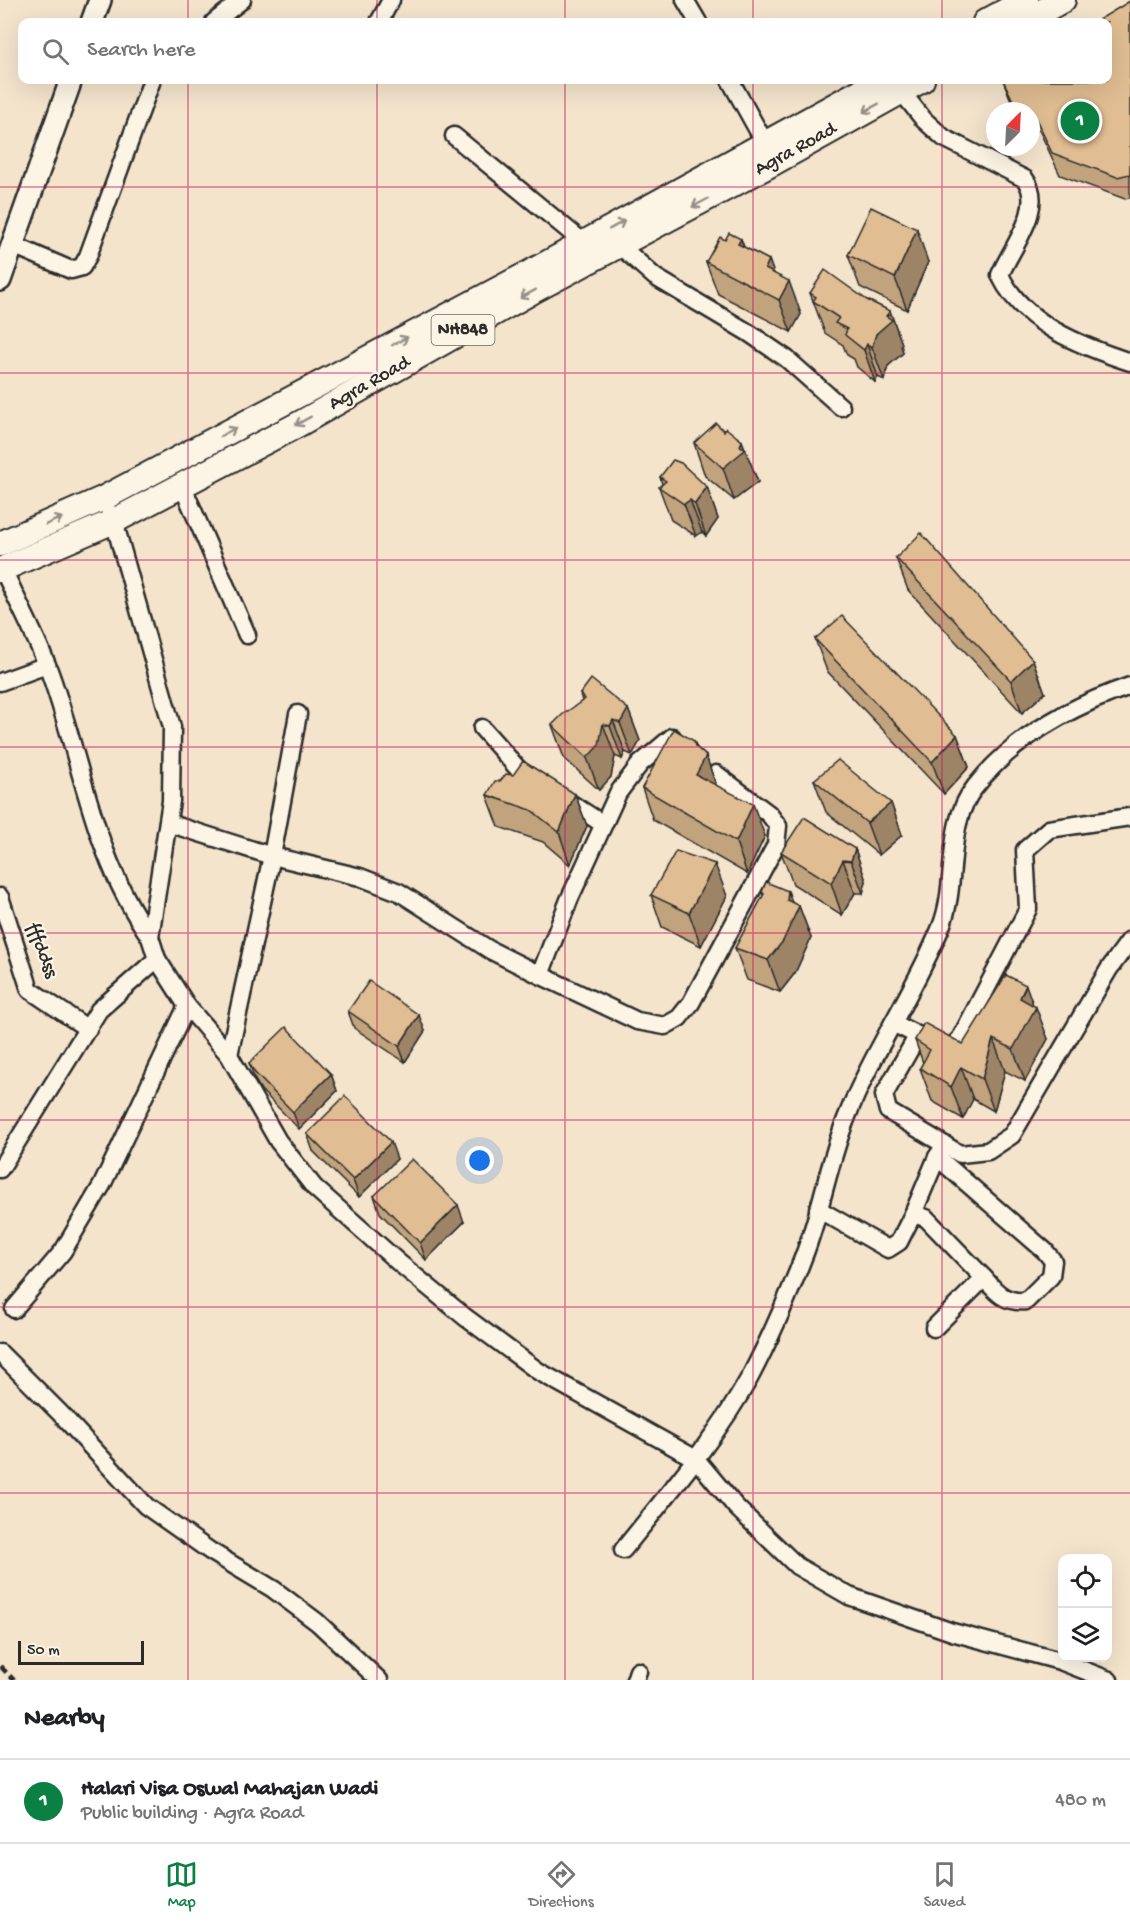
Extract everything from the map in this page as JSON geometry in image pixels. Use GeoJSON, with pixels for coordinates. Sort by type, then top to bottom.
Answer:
{"type":"FeatureCollection","features":[{"type":"Feature","properties":{"kind":"highway"},"geometry":{"type":"LineString","coordinates":[[992,18],[1026,0]]}},
{"type":"Feature","properties":{"kind":"highway"},"geometry":{"type":"LineString","coordinates":[[1030,18],[1063,0]]}},
{"type":"Feature","properties":{"kind":"highway","name":"Agra Road"},"geometry":{"type":"LineString","coordinates":[[0,544],[102,499],[584,243],[765,143],[899,84]]}},
{"type":"Feature","properties":{"kind":"highway","name":"Agra Road"},"geometry":{"type":"LineString","coordinates":[[2,570],[114,521],[299,424],[619,245],[899,84]]}},
{"type":"Feature","properties":{"kind":"main road"},"geometry":{"type":"LineString","coordinates":[[93,18],[100,0]]}},
{"type":"Feature","properties":{"kind":"main road"},"geometry":{"type":"LineString","coordinates":[[0,280],[70,84]]}},
{"type":"Feature","properties":{"kind":"street"},"geometry":{"type":"LineString","coordinates":[[219,18],[242,0]]}},
{"type":"Feature","properties":{"kind":"street"},"geometry":{"type":"LineString","coordinates":[[381,18],[391,0]]}},
{"type":"Feature","properties":{"kind":"street"},"geometry":{"type":"LineString","coordinates":[[685,0],[696,18]]}},
{"type":"Feature","properties":{"kind":"street"},"geometry":{"type":"LineString","coordinates":[[12,245],[72,270],[82,267],[151,84]]}},
{"type":"Feature","properties":{"kind":"street"},"geometry":{"type":"LineString","coordinates":[[732,84],[765,143]]}},
{"type":"Feature","properties":{"kind":"street"},"geometry":{"type":"LineString","coordinates":[[902,84],[924,120],[944,138],[1025,179],[1032,188],[1034,199],[1026,222],[999,275],[1006,289],[1041,323],[1100,352],[1130,362]]}},
{"type":"Feature","properties":{"kind":"street"},"geometry":{"type":"LineString","coordinates":[[454,136],[584,243]]}},
{"type":"Feature","properties":{"kind":"street"},"geometry":{"type":"LineString","coordinates":[[619,245],[655,278],[749,333],[787,359],[841,407]]}},
{"type":"Feature","properties":{"kind":"street"},"geometry":{"type":"LineString","coordinates":[[182,485],[247,635]]}},
{"type":"Feature","properties":{"kind":"street"},"geometry":{"type":"LineString","coordinates":[[102,499],[114,521],[172,727],[171,801],[150,937]]}},
{"type":"Feature","properties":{"kind":"street"},"geometry":{"type":"LineString","coordinates":[[2,570],[47,665],[109,865],[128,906],[150,937],[157,959],[188,1006],[229,1055],[279,1141],[314,1186],[398,1262],[538,1371],[696,1459],[736,1507],[797,1566],[849,1596],[952,1632],[1060,1661],[1109,1680]]}},
{"type":"Feature","properties":{"kind":"street"},"geometry":{"type":"LineString","coordinates":[[0,682],[47,665]]}},
{"type":"Feature","properties":{"kind":"street"},"geometry":{"type":"LineString","coordinates":[[623,1550],[696,1459],[750,1377],[804,1258],[845,1119],[920,974],[942,924],[954,874],[955,827],[973,789],[1011,749],[1088,700],[1130,686]]}},
{"type":"Feature","properties":{"kind":"street"},"geometry":{"type":"LineString","coordinates":[[229,1055],[272,856],[298,714]]}},
{"type":"Feature","properties":{"kind":"street"},"geometry":{"type":"LineString","coordinates":[[482,728],[520,771],[603,824]]}},
{"type":"Feature","properties":{"kind":"street"},"geometry":{"type":"LineString","coordinates":[[540,975],[618,793],[640,764],[672,737]]}},
{"type":"Feature","properties":{"kind":"street"},"geometry":{"type":"LineString","coordinates":[[168,823],[272,856],[360,877],[399,892],[490,950],[637,1021],[665,1026],[679,1018],[691,1003],[776,845],[778,826],[769,814],[716,774]]}},
{"type":"Feature","properties":{"kind":"street"},"geometry":{"type":"LineString","coordinates":[[893,1023],[937,1045],[951,1048],[960,1039],[1028,909],[1025,850],[1033,840],[1049,829],[1130,817]]}},
{"type":"Feature","properties":{"kind":"street","name":"fffddss"},"geometry":{"type":"LineString","coordinates":[[0,897],[30,990],[88,1029]]}},
{"type":"Feature","properties":{"kind":"street"},"geometry":{"type":"LineString","coordinates":[[941,1151],[960,1154],[988,1151],[1012,1134],[1109,969],[1130,940]]}},
{"type":"Feature","properties":{"kind":"street"},"geometry":{"type":"LineString","coordinates":[[0,1169],[99,1010],[157,959]]}},
{"type":"Feature","properties":{"kind":"street"},"geometry":{"type":"LineString","coordinates":[[14,1309],[63,1251],[102,1185],[188,1006]]}},
{"type":"Feature","properties":{"kind":"street"},"geometry":{"type":"LineString","coordinates":[[913,1214],[926,1218],[1001,1297],[1014,1302],[1026,1301],[1051,1276],[1053,1262],[1046,1251],[941,1151],[888,1111],[884,1095],[918,1035]]}},
{"type":"Feature","properties":{"kind":"street"},"geometry":{"type":"LineString","coordinates":[[818,1209],[888,1249],[899,1242],[941,1151]]}},
{"type":"Feature","properties":{"kind":"street"},"geometry":{"type":"LineString","coordinates":[[934,1328],[984,1278]]}},
{"type":"Feature","properties":{"kind":"street"},"geometry":{"type":"LineString","coordinates":[[0,1353],[60,1413],[146,1506],[210,1551],[273,1589],[317,1622],[379,1680]]}},
{"type":"Feature","properties":{"kind":"building"},"geometry":{"type":"Polygon","coordinates":[[[1130,1],[1130,174],[1117,177],[1052,153],[1040,127],[1040,102],[1014,102],[1005,84],[1112,84],[1112,18],[1102,18],[1130,1]]]}},
{"type":"Feature","properties":{"kind":"building"},"geometry":{"type":"Polygon","coordinates":[[[871,207],[917,229],[895,278],[848,255],[871,207]]]}},
{"type":"Feature","properties":{"kind":"building"},"geometry":{"type":"Polygon","coordinates":[[[729,233],[741,239],[738,244],[769,260],[765,269],[789,281],[779,300],[706,262],[720,237],[725,240],[729,233]]]}},
{"type":"Feature","properties":{"kind":"building"},"geometry":{"type":"Polygon","coordinates":[[[825,270],[867,300],[890,311],[886,316],[892,320],[876,334],[872,347],[867,344],[864,350],[845,335],[847,329],[835,323],[839,318],[813,301],[816,297],[810,293],[825,270]]]}},
{"type":"Feature","properties":{"kind":"building"},"geometry":{"type":"Polygon","coordinates":[[[716,423],[724,431],[726,428],[742,441],[740,446],[746,449],[723,468],[694,443],[716,423]]]}},
{"type":"Feature","properties":{"kind":"building"},"geometry":{"type":"Polygon","coordinates":[[[673,460],[681,463],[707,487],[695,504],[690,500],[684,504],[659,487],[666,481],[660,477],[673,460]]]}},
{"type":"Feature","properties":{"kind":"building"},"geometry":{"type":"Polygon","coordinates":[[[921,533],[1033,660],[1011,681],[896,558],[921,533]]]}},
{"type":"Feature","properties":{"kind":"building"},"geometry":{"type":"Polygon","coordinates":[[[842,616],[957,735],[932,762],[815,639],[842,616]]]}},
{"type":"Feature","properties":{"kind":"building"},"geometry":{"type":"Polygon","coordinates":[[[591,679],[628,709],[620,723],[613,720],[610,726],[603,724],[599,745],[587,758],[552,725],[585,699],[580,694],[591,679]]]}},
{"type":"Feature","properties":{"kind":"building"},"geometry":{"type":"Polygon","coordinates":[[[674,729],[694,741],[695,746],[706,756],[696,775],[753,804],[736,842],[642,788],[674,729]]]}},
{"type":"Feature","properties":{"kind":"building"},"geometry":{"type":"Polygon","coordinates":[[[838,760],[891,803],[867,823],[814,780],[838,760]]]}},
{"type":"Feature","properties":{"kind":"building"},"geometry":{"type":"Polygon","coordinates":[[[523,761],[575,794],[559,832],[531,810],[487,795],[495,781],[500,781],[506,774],[513,775],[523,761]]]}},
{"type":"Feature","properties":{"kind":"building"},"geometry":{"type":"Polygon","coordinates":[[[804,817],[855,849],[851,861],[843,860],[831,883],[781,852],[804,817]]]}},
{"type":"Feature","properties":{"kind":"building"},"geometry":{"type":"Polygon","coordinates":[[[676,851],[715,864],[689,913],[651,895],[676,851]]]}},
{"type":"Feature","properties":{"kind":"building"},"geometry":{"type":"Polygon","coordinates":[[[766,882],[788,891],[787,900],[799,906],[783,941],[768,960],[735,948],[764,894],[762,892],[766,882]]]}},
{"type":"Feature","properties":{"kind":"building"},"geometry":{"type":"Polygon","coordinates":[[[1006,975],[1026,985],[1020,998],[1036,1007],[1013,1049],[993,1039],[982,1079],[961,1067],[951,1087],[920,1068],[930,1050],[915,1040],[924,1023],[963,1044],[1006,975]]]}},
{"type":"Feature","properties":{"kind":"building"},"geometry":{"type":"Polygon","coordinates":[[[369,981],[419,1015],[399,1046],[348,1011],[369,981]]]}},
{"type":"Feature","properties":{"kind":"building"},"geometry":{"type":"Polygon","coordinates":[[[286,1027],[331,1074],[293,1112],[255,1073],[249,1063],[286,1027]]]}},
{"type":"Feature","properties":{"kind":"building"},"geometry":{"type":"Polygon","coordinates":[[[345,1096],[391,1142],[353,1180],[307,1134],[345,1096]]]}},
{"type":"Feature","properties":{"kind":"building"},"geometry":{"type":"Polygon","coordinates":[[[412,1159],[458,1205],[420,1243],[374,1196],[412,1159]]]}},
{"type":"Feature","properties":{"kind":"railway"},"geometry":{"type":"LineString","coordinates":[[0,1666],[14,1680]]}},
{"type":"Feature","properties":{"kind":"place","name":"Halari Visa Oswal Mahajan Wadi"},"geometry":{"type":"Point","coordinates":[1080,121]}}]}
